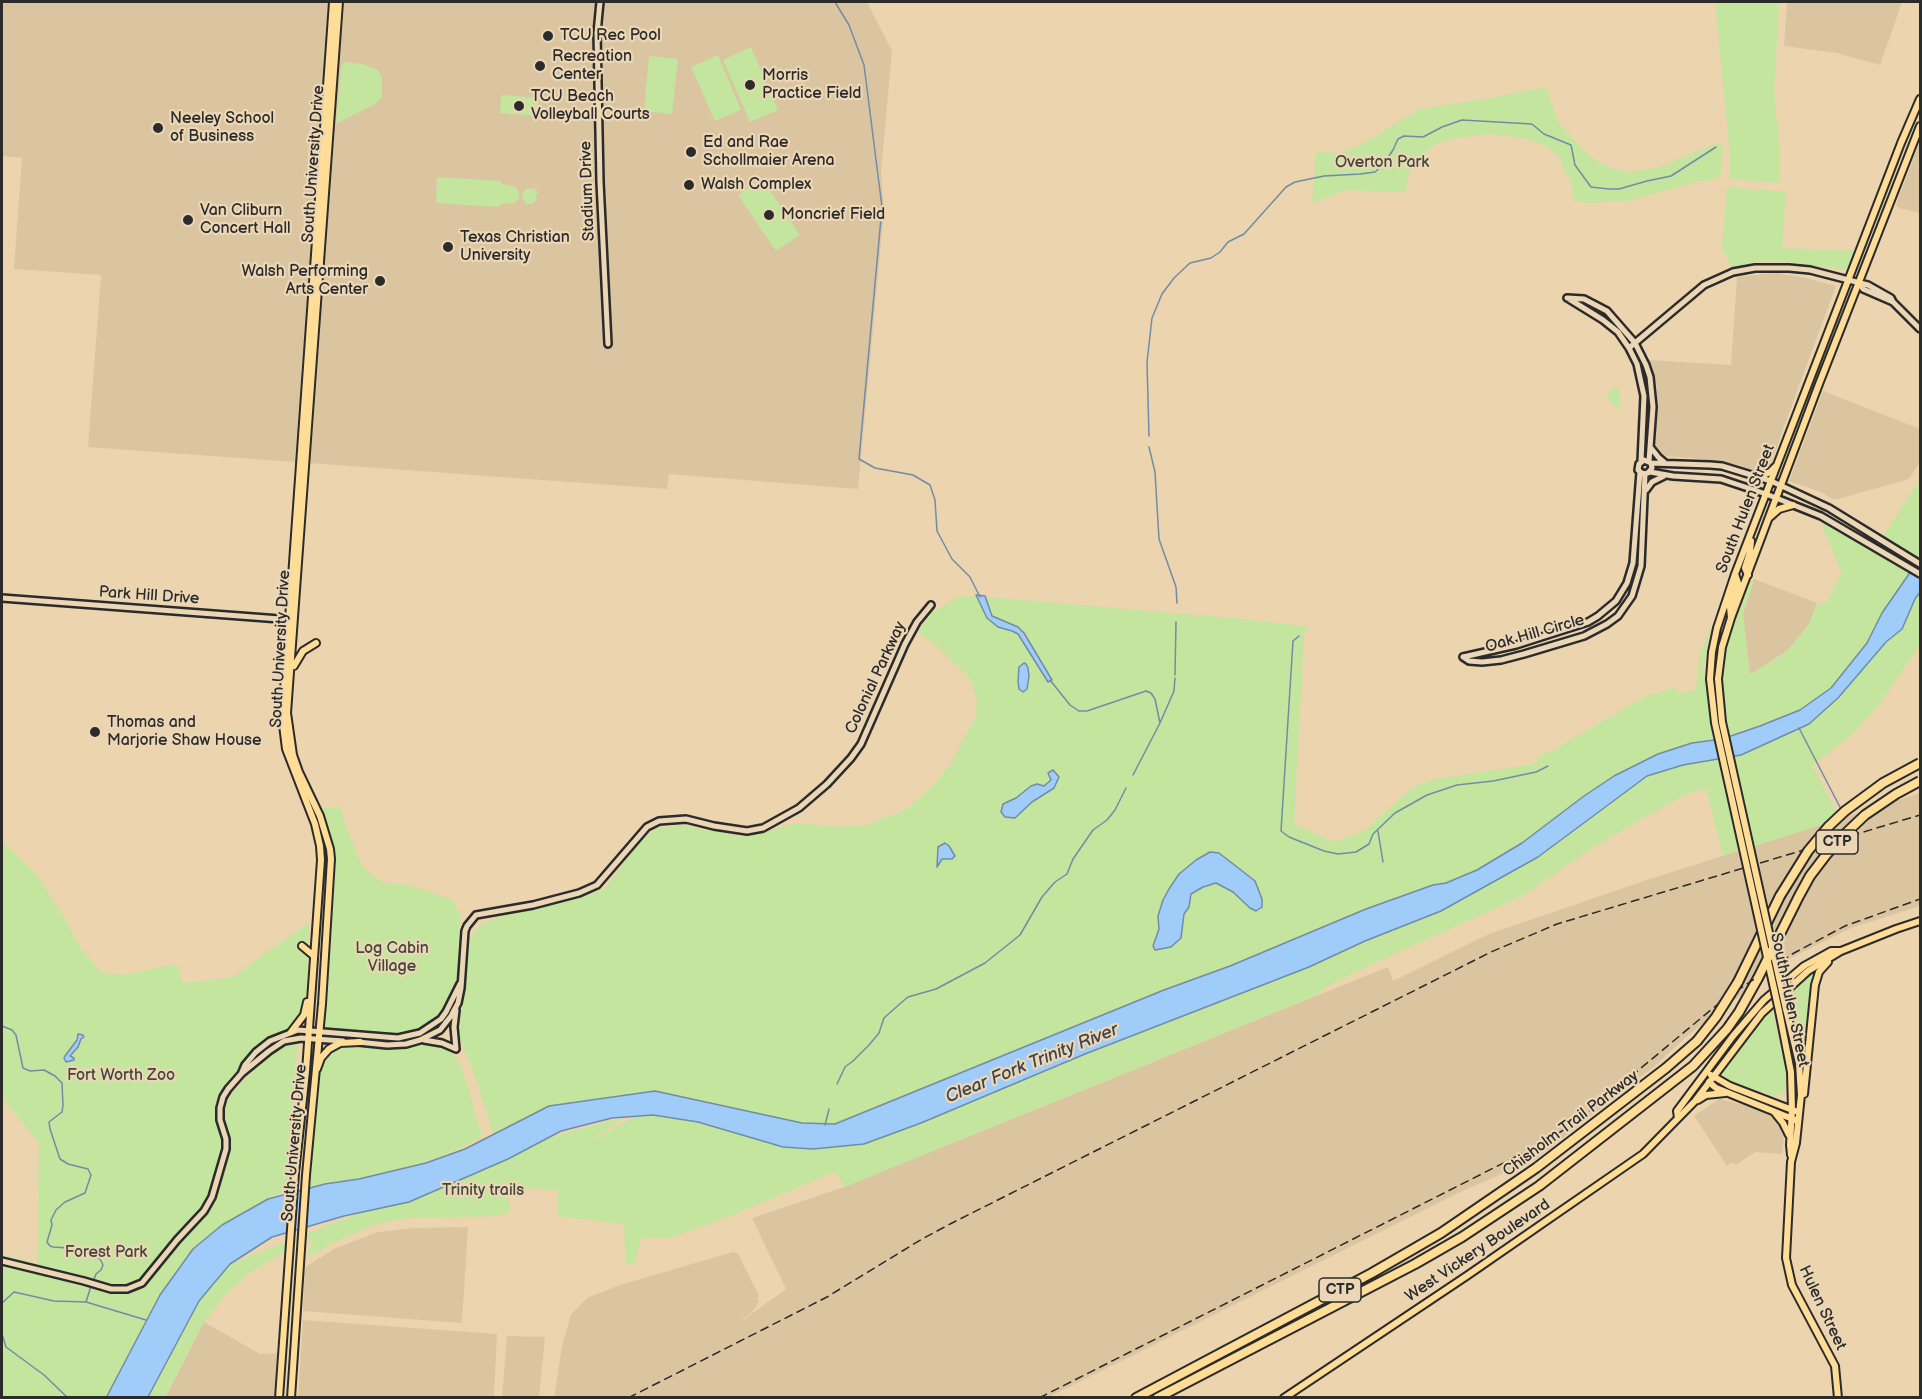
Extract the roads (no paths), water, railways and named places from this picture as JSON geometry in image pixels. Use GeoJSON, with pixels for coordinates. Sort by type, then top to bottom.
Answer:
{"type":"FeatureCollection","features":[{"type":"Feature","properties":{"kind":"highway","name":"Chisholm Trail Parkway"},"geometry":{"type":"LineString","coordinates":[[1136,1398],[1406,1254],[1470,1214],[1536,1168],[1666,1068],[1697,1041],[1728,1000],[1785,887],[1808,851],[1828,827],[1853,804],[1883,783],[1920,763]]}},
{"type":"Feature","properties":{"kind":"highway","name":"Chisholm Trail Parkway"},"geometry":{"type":"LineString","coordinates":[[1157,1398],[1415,1264],[1468,1233],[1539,1186],[1679,1079],[1708,1051],[1739,1012],[1799,896],[1820,862],[1846,832],[1865,815],[1920,781]]}},
{"type":"Feature","properties":{"kind":"main road","name":"South University Drive"},"geometry":{"type":"LineString","coordinates":[[291,1398],[301,1238],[331,859],[325,830],[299,772],[290,743],[287,713],[333,2]]}},
{"type":"Feature","properties":{"kind":"main road","name":"South University Drive"},"geometry":{"type":"LineString","coordinates":[[279,1398],[289,1246],[320,878],[320,846],[309,810],[289,760],[282,728],[339,2]]}},
{"type":"Feature","properties":{"kind":"main road","name":"South Hulen Street"},"geometry":{"type":"LineString","coordinates":[[1791,1158],[1796,1143],[1795,1111],[1801,1087],[1799,1063],[1782,1010],[1715,723],[1710,679],[1715,634],[1752,529],[1920,99]]}},
{"type":"Feature","properties":{"kind":"main road","name":"South Hulen Street"},"geometry":{"type":"LineString","coordinates":[[1782,1010],[1722,722],[1718,679],[1722,647],[1835,343],[1920,126]]}},
{"type":"Feature","properties":{"kind":"main road"},"geometry":{"type":"LineString","coordinates":[[1753,476],[1770,472],[1777,464]]}},
{"type":"Feature","properties":{"kind":"main road"},"geometry":{"type":"LineString","coordinates":[[1770,517],[1782,508],[1795,506]]}},
{"type":"Feature","properties":{"kind":"main road"},"geometry":{"type":"LineString","coordinates":[[1748,575],[1745,568],[1750,552],[1752,529]]}},
{"type":"Feature","properties":{"kind":"main road"},"geometry":{"type":"LineString","coordinates":[[1731,618],[1730,607],[1738,583],[1735,574]]}},
{"type":"Feature","properties":{"kind":"main road"},"geometry":{"type":"LineString","coordinates":[[291,672],[303,651],[316,643]]}},
{"type":"Feature","properties":{"kind":"main road","name":"West Vickery Boulevard"},"geometry":{"type":"LineString","coordinates":[[1284,1398],[1635,1160],[1658,1141],[1683,1115],[1769,1005],[1808,971],[1841,951],[1920,921]]}},
{"type":"Feature","properties":{"kind":"main road"},"geometry":{"type":"LineString","coordinates":[[302,946],[314,956]]}},
{"type":"Feature","properties":{"kind":"main road","name":"West Vickery Boulevard"},"geometry":{"type":"LineString","coordinates":[[1678,1118],[1677,1111],[1733,1036],[1764,1000],[1804,966],[1831,951],[1841,951]]}},
{"type":"Feature","properties":{"kind":"main road"},"geometry":{"type":"LineString","coordinates":[[1703,1078],[1795,1111],[1803,1101],[1816,978],[1834,956]]}},
{"type":"Feature","properties":{"kind":"main road"},"geometry":{"type":"LineString","coordinates":[[291,1032],[304,1015],[313,969]]}},
{"type":"Feature","properties":{"kind":"main road"},"geometry":{"type":"LineString","coordinates":[[314,1075],[321,1058],[329,1049],[340,1043],[360,1042]]}},
{"type":"Feature","properties":{"kind":"main road"},"geometry":{"type":"LineString","coordinates":[[1708,1072],[1716,1088],[1795,1120]]}},
{"type":"Feature","properties":{"kind":"main road"},"geometry":{"type":"LineString","coordinates":[[1695,1101],[1707,1095],[1730,1093]]}},
{"type":"Feature","properties":{"kind":"main road"},"geometry":{"type":"LineString","coordinates":[[1771,1109],[1784,1123],[1790,1137]]}},
{"type":"Feature","properties":{"kind":"main road","name":"South Hulen Street"},"geometry":{"type":"LineString","coordinates":[[1791,1158],[1790,1137],[1795,1120]]}},
{"type":"Feature","properties":{"kind":"main road","name":"Hulen Street"},"geometry":{"type":"LineString","coordinates":[[1791,1158],[1785,1244],[1787,1265],[1792,1284],[1835,1366],[1838,1398]]}},
{"type":"Feature","properties":{"kind":"main road"},"geometry":{"type":"LineString","coordinates":[[289,1246],[291,1260],[294,1265],[299,1265]]}},
{"type":"Feature","properties":{"kind":"street","name":"Stadium Drive"},"geometry":{"type":"LineString","coordinates":[[600,2],[597,33],[600,182],[608,344]]}},
{"type":"Feature","properties":{"kind":"street"},"geometry":{"type":"LineString","coordinates":[[1629,348],[1704,285],[1733,272],[1755,268],[1815,271],[1849,279],[1860,284],[1863,289],[1893,302],[1920,329]]}},
{"type":"Feature","properties":{"kind":"street"},"geometry":{"type":"LineString","coordinates":[[1645,473],[1652,468],[1650,462],[1652,393],[1646,364],[1635,343],[1607,311],[1584,299],[1567,298],[1618,332],[1629,348],[1640,375],[1644,396],[1641,461],[1638,467],[1645,473],[1721,479],[1777,498],[1841,527],[1920,574]]}},
{"type":"Feature","properties":{"kind":"street"},"geometry":{"type":"LineString","coordinates":[[1651,448],[1666,463]]}},
{"type":"Feature","properties":{"kind":"street"},"geometry":{"type":"LineString","coordinates":[[1641,461],[1722,466],[1771,481],[1829,508],[1920,564]]}},
{"type":"Feature","properties":{"kind":"street","name":"Oak Hill Circle"},"geometry":{"type":"LineString","coordinates":[[1645,473],[1641,566],[1632,596],[1618,615],[1607,624],[1584,636],[1524,654],[1482,662],[1469,661],[1463,657],[1516,645],[1588,622],[1616,601],[1627,583],[1633,563],[1645,473]]}},
{"type":"Feature","properties":{"kind":"street"},"geometry":{"type":"LineString","coordinates":[[1645,492],[1652,482],[1665,476]]}},
{"type":"Feature","properties":{"kind":"street"},"geometry":{"type":"LineString","coordinates":[[1795,506],[1815,509],[1819,503]]}},
{"type":"Feature","properties":{"kind":"street","name":"Park Hill Drive"},"geometry":{"type":"LineString","coordinates":[[2,598],[292,620]]}},
{"type":"Feature","properties":{"kind":"street","name":"Colonial Parkway"},"geometry":{"type":"LineString","coordinates":[[460,984],[465,932],[473,919],[480,914],[533,905],[579,893],[597,885],[647,827],[659,821],[686,819],[747,831],[763,828],[799,808],[827,784],[861,744],[905,644],[917,622],[931,605]]}},
{"type":"Feature","properties":{"kind":"street"},"geometry":{"type":"LineString","coordinates":[[242,1073],[245,1065],[262,1046],[298,1030],[318,1035],[398,1038],[420,1033],[435,1024],[446,1012],[460,984]]}},
{"type":"Feature","properties":{"kind":"street"},"geometry":{"type":"LineString","coordinates":[[420,1040],[442,1043],[456,1049],[454,1027],[460,984]]}},
{"type":"Feature","properties":{"kind":"street"},"geometry":{"type":"LineString","coordinates":[[318,1035],[396,1045],[420,1040],[440,1030],[457,1006]]}},
{"type":"Feature","properties":{"kind":"street"},"geometry":{"type":"LineString","coordinates":[[2,1261],[116,1290],[142,1283],[204,1211],[212,1197],[226,1149],[226,1139],[219,1114],[221,1102],[228,1089],[242,1073],[277,1045],[308,1034]]}},
{"type":"Feature","properties":{"kind":"water","name":"Clear Fork Trinity River"},"geometry":{"type":"Polygon","coordinates":[[[1920,558],[1920,592],[1902,629],[1886,642],[1838,698],[1809,724],[1741,755],[1683,765],[1647,776],[1538,857],[1441,911],[1365,941],[1309,967],[1085,1054],[921,1123],[864,1144],[813,1149],[783,1147],[698,1122],[653,1115],[612,1118],[561,1131],[508,1159],[409,1202],[344,1216],[272,1237],[230,1264],[199,1301],[148,1397],[106,1398],[160,1295],[193,1249],[222,1225],[268,1199],[325,1184],[359,1179],[426,1163],[465,1149],[549,1106],[655,1091],[802,1123],[835,1124],[1366,909],[1433,885],[1446,883],[1477,870],[1522,843],[1614,776],[1658,754],[1692,743],[1722,739],[1800,710],[1831,688],[1867,643],[1882,613],[1920,558]]]}},
{"type":"Feature","properties":{"kind":"water"},"geometry":{"type":"Polygon","coordinates":[[[976,595],[985,596],[992,616],[1018,627],[1024,633],[1052,680],[1048,682],[1018,634],[998,627],[987,618],[976,595]]]}},
{"type":"Feature","properties":{"kind":"water"},"geometry":{"type":"Polygon","coordinates":[[[1024,663],[1028,668],[1029,676],[1027,689],[1023,692],[1019,689],[1018,681],[1019,667],[1024,663]]]}},
{"type":"Feature","properties":{"kind":"water"},"geometry":{"type":"Polygon","coordinates":[[[1053,770],[1059,777],[1054,788],[1032,802],[1015,818],[1005,817],[1001,812],[1003,804],[1016,798],[1031,786],[1037,784],[1044,786],[1051,780],[1048,773],[1053,770]]]}},
{"type":"Feature","properties":{"kind":"water"},"geometry":{"type":"Polygon","coordinates":[[[945,843],[955,856],[952,859],[942,859],[937,867],[938,847],[945,843]]]}},
{"type":"Feature","properties":{"kind":"water"},"geometry":{"type":"Polygon","coordinates":[[[1210,852],[1219,853],[1255,881],[1262,899],[1262,907],[1256,911],[1250,908],[1233,892],[1216,883],[1203,887],[1191,894],[1189,907],[1184,914],[1181,938],[1171,947],[1155,950],[1153,946],[1159,929],[1158,916],[1169,889],[1179,874],[1210,852]]]}},
{"type":"Feature","properties":{"kind":"water"},"geometry":{"type":"Polygon","coordinates":[[[78,1034],[84,1037],[70,1056],[74,1060],[66,1062],[64,1058],[77,1040],[78,1034]]]}},
{"type":"Feature","properties":{"kind":"waterway"},"geometry":{"type":"LineString","coordinates":[[835,2],[849,25],[864,65],[882,207],[859,459],[875,468],[913,475],[930,485],[935,500],[937,531],[952,559],[970,577],[980,597]]}},
{"type":"Feature","properties":{"kind":"waterway"},"geometry":{"type":"LineString","coordinates":[[1149,436],[1147,362],[1152,318],[1162,294],[1174,278],[1190,263],[1211,258],[1228,242],[1244,234],[1286,187],[1295,182],[1324,176],[1375,172],[1383,165],[1398,139],[1404,136],[1423,137],[1462,120],[1532,124],[1544,134],[1571,145],[1575,165],[1591,187],[1609,189],[1619,189],[1671,176],[1716,147]]}},
{"type":"Feature","properties":{"kind":"waterway"},"geometry":{"type":"LineString","coordinates":[[1149,447],[1155,472],[1159,539],[1176,587],[1177,603]]}},
{"type":"Feature","properties":{"kind":"waterway"},"geometry":{"type":"LineString","coordinates":[[1175,675],[1176,622]]}},
{"type":"Feature","properties":{"kind":"waterway"},"geometry":{"type":"LineString","coordinates":[[1299,636],[1293,641],[1281,831],[1289,837],[1324,851],[1338,854],[1356,852],[1369,844],[1373,834],[1395,813],[1427,795],[1457,785],[1493,781],[1536,772],[1548,766]]}},
{"type":"Feature","properties":{"kind":"waterway"},"geometry":{"type":"LineString","coordinates":[[1160,723],[1174,691],[1175,678]]}},
{"type":"Feature","properties":{"kind":"waterway"},"geometry":{"type":"LineString","coordinates":[[1050,680],[1070,705],[1079,711],[1087,711],[1146,691],[1151,693],[1155,699],[1160,723],[1133,775]]}},
{"type":"Feature","properties":{"kind":"waterway"},"geometry":{"type":"LineString","coordinates":[[1799,728],[1842,811]]}},
{"type":"Feature","properties":{"kind":"waterway"},"geometry":{"type":"LineString","coordinates":[[837,1084],[845,1067],[879,1033],[884,1018],[908,997],[936,989],[985,963],[1020,935],[1042,897],[1055,882],[1067,874],[1073,859],[1093,830],[1107,820],[1115,810],[1126,788]]}},
{"type":"Feature","properties":{"kind":"waterway"},"geometry":{"type":"LineString","coordinates":[[1378,831],[1383,862]]}},
{"type":"Feature","properties":{"kind":"waterway"},"geometry":{"type":"LineString","coordinates":[[2,1026],[12,1030],[16,1035],[23,1068],[30,1071],[44,1070],[62,1083],[62,1112],[49,1122],[50,1129],[60,1159],[68,1164],[88,1169],[91,1175],[85,1193],[65,1202],[56,1210],[51,1220],[52,1225],[47,1242],[53,1247],[84,1249],[100,1259],[103,1265],[93,1282]]}},
{"type":"Feature","properties":{"kind":"waterway"},"geometry":{"type":"LineString","coordinates":[[825,1125],[829,1109]]}},
{"type":"Feature","properties":{"kind":"waterway"},"geometry":{"type":"LineString","coordinates":[[91,1286],[86,1302],[146,1320]]}},
{"type":"Feature","properties":{"kind":"waterway"},"geometry":{"type":"LineString","coordinates":[[2,1303],[14,1292],[54,1301],[86,1302]]}},
{"type":"Feature","properties":{"kind":"waterway"},"geometry":{"type":"LineString","coordinates":[[2,1334],[6,1347],[44,1375],[68,1398]]}},
{"type":"Feature","properties":{"kind":"railway"},"geometry":{"type":"LineString","coordinates":[[628,1398],[827,1297],[952,1223],[1491,952],[1557,924],[1920,815]]}},
{"type":"Feature","properties":{"kind":"railway"},"geometry":{"type":"LineString","coordinates":[[1039,1398],[1533,1148],[1562,1131],[1593,1108],[1724,999],[1794,953],[1845,926],[1920,899]]}},
{"type":"Feature","properties":{"kind":"place","name":"TCU Rec Pool"},"geometry":{"type":"Point","coordinates":[548,36]}},
{"type":"Feature","properties":{"kind":"place","name":"Recreation Center"},"geometry":{"type":"Point","coordinates":[540,66]}},
{"type":"Feature","properties":{"kind":"place","name":"Morris Practice Field"},"geometry":{"type":"Point","coordinates":[750,85]}},
{"type":"Feature","properties":{"kind":"place","name":"TCU Beach Volleyball Courts"},"geometry":{"type":"Point","coordinates":[519,106]}},
{"type":"Feature","properties":{"kind":"place","name":"Neeley School of Business"},"geometry":{"type":"Point","coordinates":[158,128]}},
{"type":"Feature","properties":{"kind":"place","name":"Ed and Rae Schollmaier Arena"},"geometry":{"type":"Point","coordinates":[691,152]}},
{"type":"Feature","properties":{"kind":"place","name":"Walsh Complex"},"geometry":{"type":"Point","coordinates":[689,185]}},
{"type":"Feature","properties":{"kind":"place","name":"Moncrief Field"},"geometry":{"type":"Point","coordinates":[769,215]}},
{"type":"Feature","properties":{"kind":"place","name":"Van Cliburn Concert Hall"},"geometry":{"type":"Point","coordinates":[188,220]}},
{"type":"Feature","properties":{"kind":"place","name":"Texas Christian University"},"geometry":{"type":"Point","coordinates":[448,247]}},
{"type":"Feature","properties":{"kind":"place","name":"Walsh Performing Arts Center"},"geometry":{"type":"Point","coordinates":[380,281]}},
{"type":"Feature","properties":{"kind":"place","name":"Thomas and Marjorie Shaw House"},"geometry":{"type":"Point","coordinates":[95,732]}},
{"type":"Feature","properties":{"kind":"park label","name":"Overton Park"},"geometry":{"type":"Point","coordinates":[1382,163]}},
{"type":"Feature","properties":{"kind":"park label","name":"Log Cabin Village"},"geometry":{"type":"Point","coordinates":[392,958]}},
{"type":"Feature","properties":{"kind":"park label","name":"Fort Worth Zoo"},"geometry":{"type":"Point","coordinates":[121,1076]}},
{"type":"Feature","properties":{"kind":"park label","name":"Trinity trails"},"geometry":{"type":"Point","coordinates":[483,1191]}},
{"type":"Feature","properties":{"kind":"park label","name":"Forest Park"},"geometry":{"type":"Point","coordinates":[106,1253]}}]}
